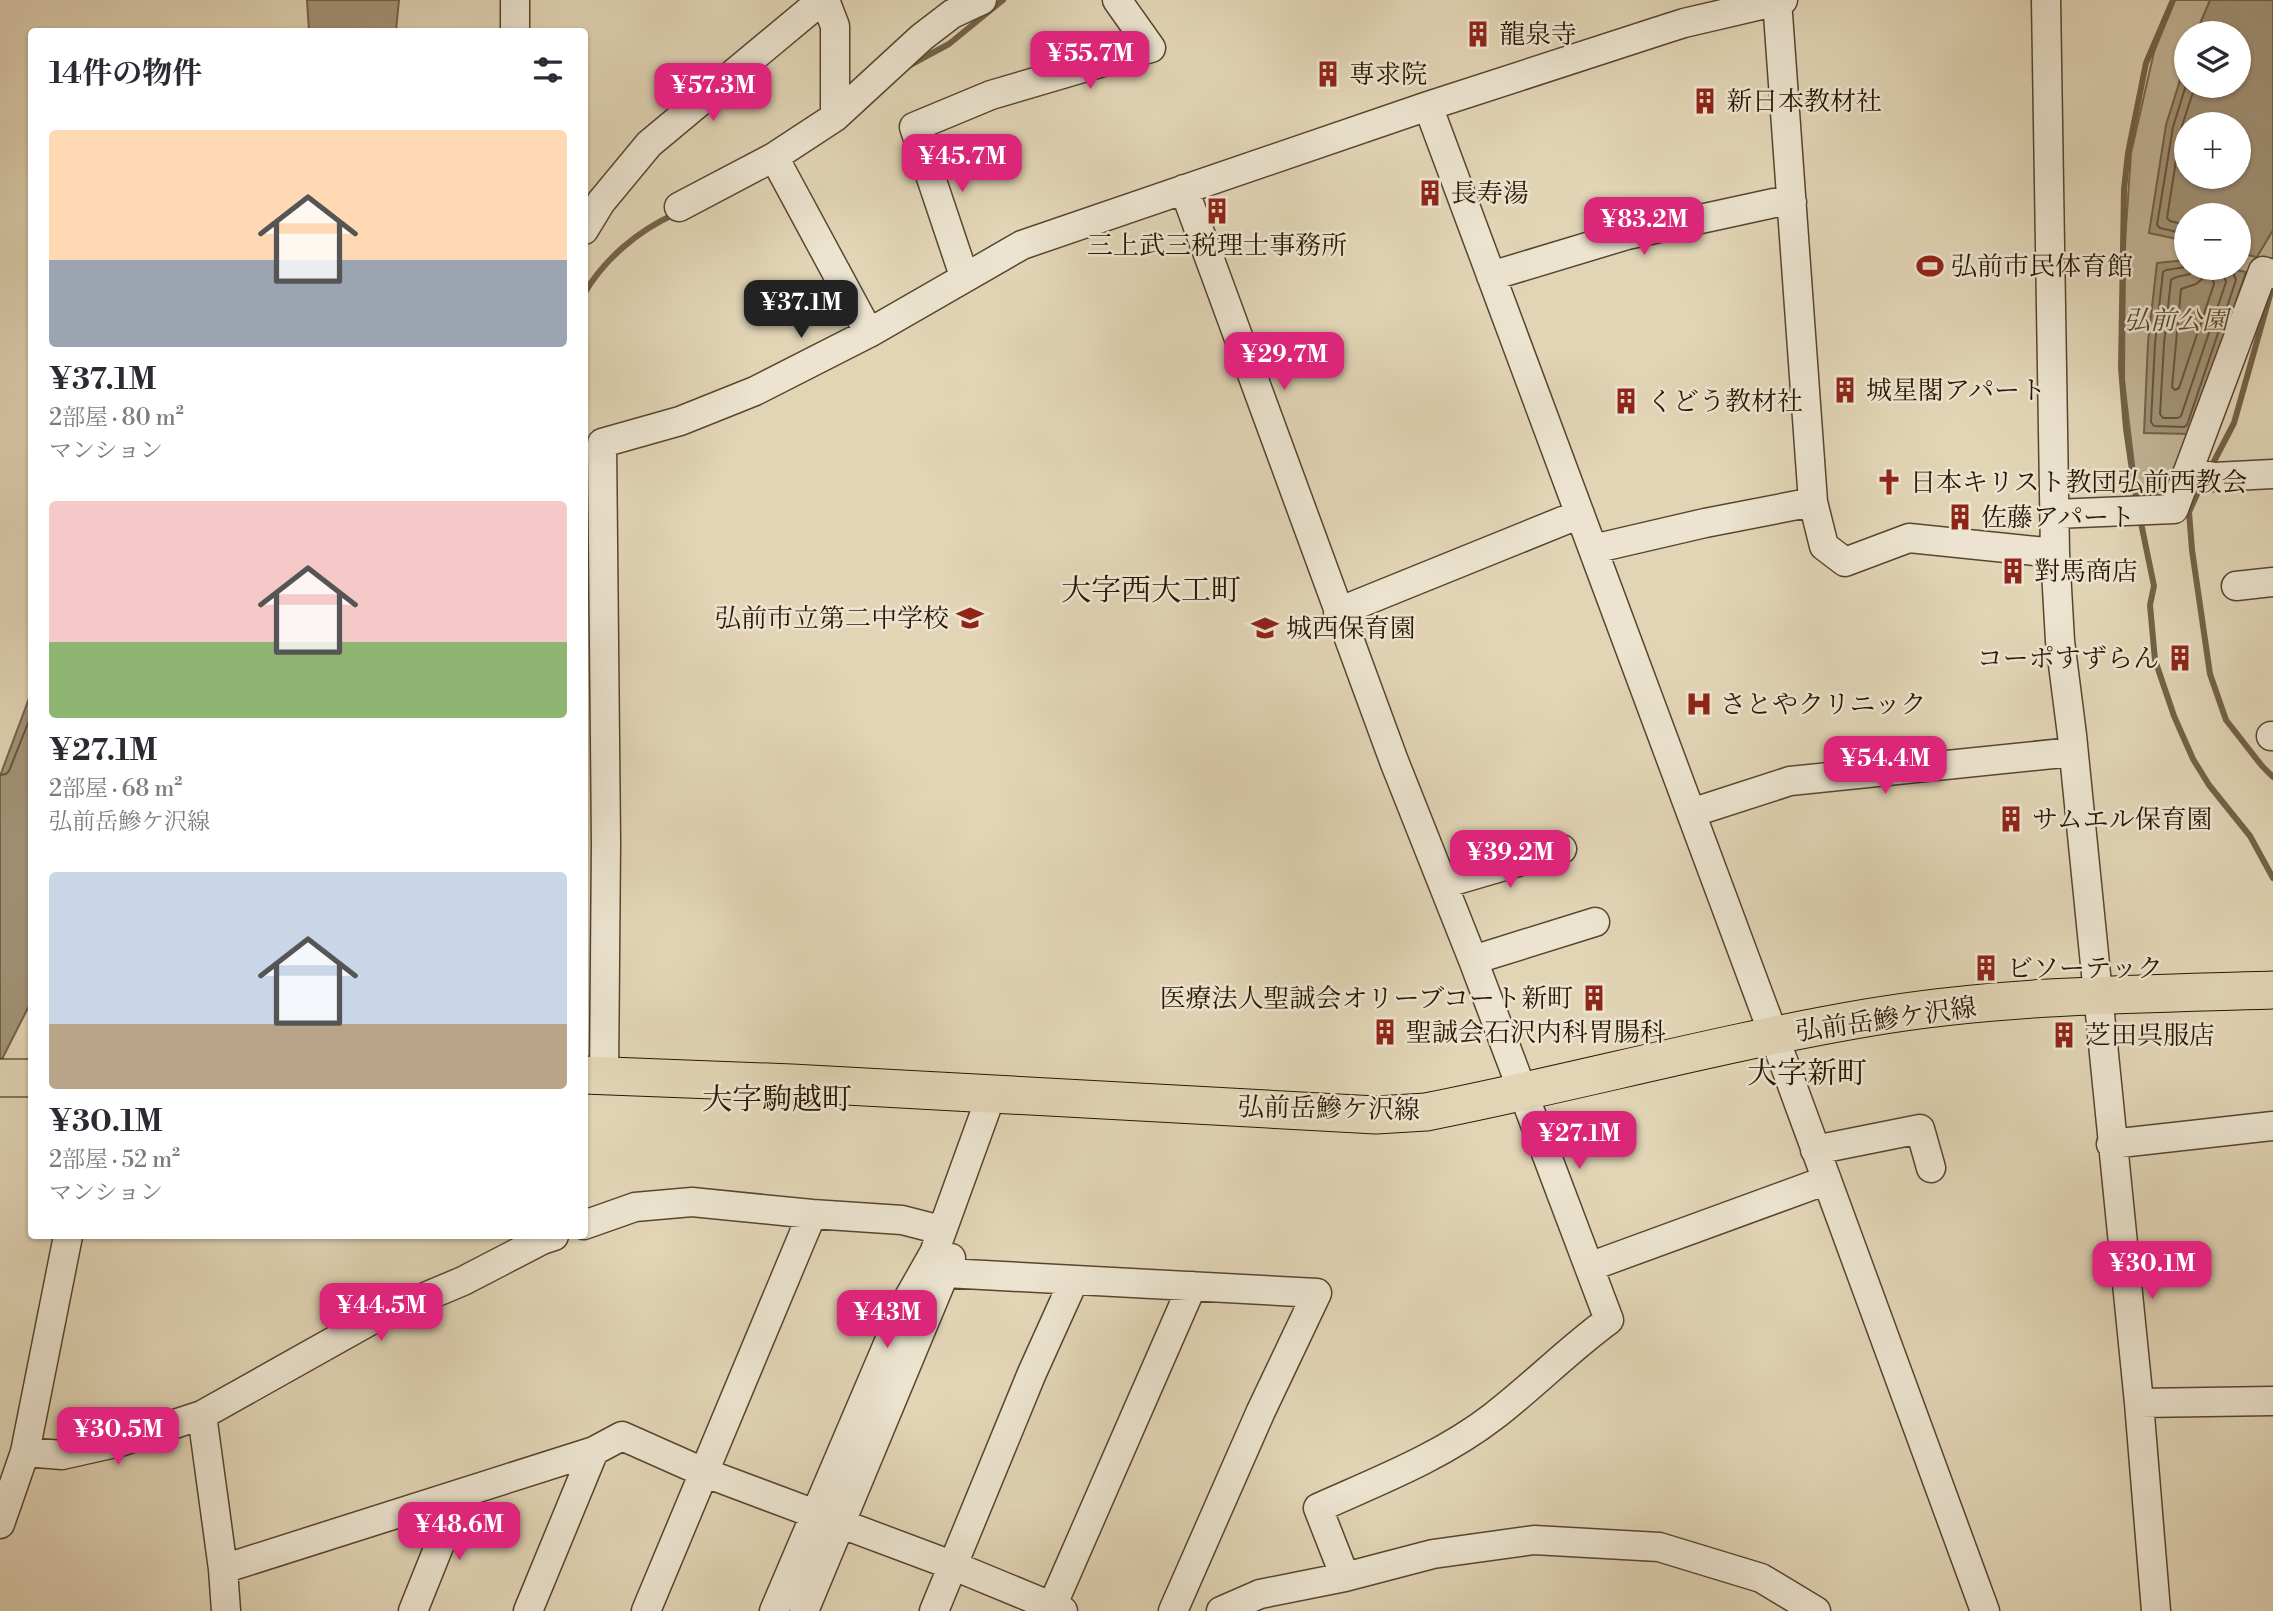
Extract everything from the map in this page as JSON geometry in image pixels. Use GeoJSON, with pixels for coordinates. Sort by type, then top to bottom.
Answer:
{"type":"FeatureCollection","features":[{"type":"Feature","properties":{"kind":"main road","name":"弘前岳鰺ケ沢線"},"geometry":{"type":"LineString","coordinates":[[594,1076],[792,1083],[1376,1115],[1426,1112],[1523,1093],[1774,1036],[1868,1018],[1965,1006],[2098,996],[2273,990]]}},
{"type":"Feature","properties":{"kind":"main road"},"geometry":{"type":"LineString","coordinates":[[0,1078],[28,1078]]}},
{"type":"Feature","properties":{"kind":"street"},"geometry":{"type":"LineString","coordinates":[[515,28],[516,0]]}},
{"type":"Feature","properties":{"kind":"street"},"geometry":{"type":"LineString","coordinates":[[588,223],[601,202],[649,144],[824,0],[835,26],[835,117]]}},
{"type":"Feature","properties":{"kind":"street"},"geometry":{"type":"LineString","coordinates":[[679,206],[774,157],[835,117],[922,37],[952,14],[982,0]]}},
{"type":"Feature","properties":{"kind":"street"},"geometry":{"type":"LineString","coordinates":[[964,276],[914,127],[991,95],[1152,48],[1117,0]]}},
{"type":"Feature","properties":{"kind":"street"},"geometry":{"type":"LineString","coordinates":[[1777,0],[1813,502],[1824,546],[1845,562],[1909,538],[2055,553]]}},
{"type":"Feature","properties":{"kind":"street"},"geometry":{"type":"LineString","coordinates":[[594,1076],[595,605],[602,443],[680,421],[755,391],[869,333],[1022,245],[1428,106],[1684,23],[1783,0]]}},
{"type":"Feature","properties":{"kind":"street"},"geometry":{"type":"LineString","coordinates":[[2046,0],[2055,553],[2060,641],[2098,996],[2156,1611]]}},
{"type":"Feature","properties":{"kind":"street"},"geometry":{"type":"LineString","coordinates":[[1428,106],[1985,1611]]}},
{"type":"Feature","properties":{"kind":"street"},"geometry":{"type":"LineString","coordinates":[[774,157],[869,333]]}},
{"type":"Feature","properties":{"kind":"street"},"geometry":{"type":"LineString","coordinates":[[1184,188],[1338,612],[1609,1320],[1577,1343],[1493,1417],[1440,1452],[1318,1508],[1345,1577]]}},
{"type":"Feature","properties":{"kind":"street"},"geometry":{"type":"LineString","coordinates":[[1491,276],[1627,235],[1774,203],[1792,202]]}},
{"type":"Feature","properties":{"kind":"street"},"geometry":{"type":"LineString","coordinates":[[2055,514],[2174,509],[2263,271],[2273,274]]}},
{"type":"Feature","properties":{"kind":"street"},"geometry":{"type":"LineString","coordinates":[[2189,472],[2214,477],[2273,474]]}},
{"type":"Feature","properties":{"kind":"street"},"geometry":{"type":"LineString","coordinates":[[1593,549],[1813,502]]}},
{"type":"Feature","properties":{"kind":"street"},"geometry":{"type":"LineString","coordinates":[[1338,612],[1580,514]]}},
{"type":"Feature","properties":{"kind":"street"},"geometry":{"type":"LineString","coordinates":[[2236,586],[2273,582]]}},
{"type":"Feature","properties":{"kind":"street"},"geometry":{"type":"LineString","coordinates":[[1691,813],[1790,781],[2073,752]]}},
{"type":"Feature","properties":{"kind":"street"},"geometry":{"type":"LineString","coordinates":[[1443,884],[1562,849]]}},
{"type":"Feature","properties":{"kind":"street"},"geometry":{"type":"LineString","coordinates":[[1473,960],[1595,922]]}},
{"type":"Feature","properties":{"kind":"street"},"geometry":{"type":"LineString","coordinates":[[804,1611],[828,1518],[905,1304],[934,1253],[992,1093]]}},
{"type":"Feature","properties":{"kind":"street"},"geometry":{"type":"LineString","coordinates":[[774,1611],[828,1518],[946,1273],[989,1138],[992,1093]]}},
{"type":"Feature","properties":{"kind":"street"},"geometry":{"type":"LineString","coordinates":[[2112,1144],[2273,1126]]}},
{"type":"Feature","properties":{"kind":"street"},"geometry":{"type":"LineString","coordinates":[[1815,1150],[1920,1129],[1931,1168]]}},
{"type":"Feature","properties":{"kind":"street"},"geometry":{"type":"LineString","coordinates":[[1589,1267],[1827,1180]]}},
{"type":"Feature","properties":{"kind":"street"},"geometry":{"type":"LineString","coordinates":[[588,1224],[635,1207],[692,1202],[902,1220],[941,1230]]}},
{"type":"Feature","properties":{"kind":"street"},"geometry":{"type":"LineString","coordinates":[[646,1611],[811,1214]]}},
{"type":"Feature","properties":{"kind":"street"},"geometry":{"type":"LineString","coordinates":[[0,1524],[25,1452],[67,1239]]}},
{"type":"Feature","properties":{"kind":"street"},"geometry":{"type":"LineString","coordinates":[[25,1452],[62,1455],[120,1442],[202,1415],[375,1318],[463,1281],[542,1239]]}},
{"type":"Feature","properties":{"kind":"street"},"geometry":{"type":"LineString","coordinates":[[946,1273],[1317,1293],[1261,1410],[1173,1611]]}},
{"type":"Feature","properties":{"kind":"street"},"geometry":{"type":"LineString","coordinates":[[934,1611],[1032,1373],[1074,1280]]}},
{"type":"Feature","properties":{"kind":"street"},"geometry":{"type":"LineString","coordinates":[[223,1569],[593,1451],[622,1436],[703,1472],[954,1566],[1055,1610],[1192,1286]]}},
{"type":"Feature","properties":{"kind":"street"},"geometry":{"type":"LineString","coordinates":[[2138,1403],[2273,1401]]}},
{"type":"Feature","properties":{"kind":"street"},"geometry":{"type":"LineString","coordinates":[[202,1415],[223,1569],[226,1611]]}},
{"type":"Feature","properties":{"kind":"street"},"geometry":{"type":"LineString","coordinates":[[528,1611],[593,1451]]}},
{"type":"Feature","properties":{"kind":"street"},"geometry":{"type":"LineString","coordinates":[[413,1611],[460,1494]]}},
{"type":"Feature","properties":{"kind":"street"},"geometry":{"type":"LineString","coordinates":[[1221,1611],[1260,1594],[1345,1577],[1433,1554],[1534,1540],[1660,1547],[1761,1578],[1816,1611]]}},
{"type":"Feature","properties":{"kind":"green space","name":"弘前公園"},"geometry":{"type":"Polygon","coordinates":[[[2175,0],[2273,0],[2273,267],[2255,261],[2251,267],[2251,203],[2174,203],[2174,280],[2245,280],[2180,468],[2164,490],[2138,498],[2124,381],[2125,242],[2131,153],[2154,52],[2175,0]]]}},
{"type":"Feature","properties":{"kind":"water"},"geometry":{"type":"Polygon","coordinates":[[[307,0],[399,0],[396,28],[309,28],[307,0]]]}},
{"type":"Feature","properties":{"kind":"water"},"geometry":{"type":"Polygon","coordinates":[[[2210,0],[2273,0],[2273,230],[2257,257],[2251,256],[2251,203],[2174,203],[2174,238],[2149,233],[2166,125],[2174,98],[2251,98],[2251,21],[2201,21],[2210,0]]]}},
{"type":"Feature","properties":{"kind":"water"},"geometry":{"type":"Polygon","coordinates":[[[2174,261],[2174,280],[2243,280],[2191,434],[2144,433],[2148,342],[2157,263],[2174,261]]]}},
{"type":"Feature","properties":{"kind":"water"},"geometry":{"type":"Polygon","coordinates":[[[28,701],[28,1008],[0,1063],[0,776],[28,701]]]}},
{"type":"Feature","properties":{"kind":"waterway"},"geometry":{"type":"LineString","coordinates":[[910,65],[949,44],[1003,0]]}},
{"type":"Feature","properties":{"kind":"waterway"},"geometry":{"type":"LineString","coordinates":[[2137,504],[2126,429],[2121,368],[2124,189],[2128,153],[2146,63],[2173,0]]}},
{"type":"Feature","properties":{"kind":"waterway"},"geometry":{"type":"LineString","coordinates":[[588,288],[624,247],[648,228],[675,214]]}},
{"type":"Feature","properties":{"kind":"waterway"},"geometry":{"type":"LineString","coordinates":[[2210,469],[2234,423],[2272,288]]}},
{"type":"Feature","properties":{"kind":"waterway"},"geometry":{"type":"LineString","coordinates":[[2203,481],[2189,512],[2210,674],[2226,720],[2273,777]]}},
{"type":"Feature","properties":{"kind":"waterway"},"geometry":{"type":"LineString","coordinates":[[2140,518],[2154,586],[2150,605],[2155,660],[2174,716],[2193,759],[2209,785],[2250,836],[2273,878]]}},
{"type":"Feature","properties":{"kind":"place","name":"龍泉寺"},"geometry":{"type":"Point","coordinates":[1478,34]}},
{"type":"Feature","properties":{"kind":"place","name":"専求院"},"geometry":{"type":"Point","coordinates":[1328,74]}},
{"type":"Feature","properties":{"kind":"place","name":"新日本教材社"},"geometry":{"type":"Point","coordinates":[1705,101]}},
{"type":"Feature","properties":{"kind":"place","name":"長寿湯"},"geometry":{"type":"Point","coordinates":[1430,193]}},
{"type":"Feature","properties":{"kind":"place","name":"三上武三税理士事務所"},"geometry":{"type":"Point","coordinates":[1217,211]}},
{"type":"Feature","properties":{"kind":"place","name":"弘前市民体育館"},"geometry":{"type":"Point","coordinates":[1930,266]}},
{"type":"Feature","properties":{"kind":"place","name":"城星閣アパート"},"geometry":{"type":"Point","coordinates":[1845,390]}},
{"type":"Feature","properties":{"kind":"place","name":"くどう教材社"},"geometry":{"type":"Point","coordinates":[1626,401]}},
{"type":"Feature","properties":{"kind":"place","name":"日本キリスト教団弘前西教会"},"geometry":{"type":"Point","coordinates":[1889,482]}},
{"type":"Feature","properties":{"kind":"place","name":"佐藤アパート"},"geometry":{"type":"Point","coordinates":[1960,517]}},
{"type":"Feature","properties":{"kind":"place","name":"對馬商店"},"geometry":{"type":"Point","coordinates":[2013,571]}},
{"type":"Feature","properties":{"kind":"place","name":"弘前市立第二中学校"},"geometry":{"type":"Point","coordinates":[970,618]}},
{"type":"Feature","properties":{"kind":"place","name":"城西保育園"},"geometry":{"type":"Point","coordinates":[1265,628]}},
{"type":"Feature","properties":{"kind":"place","name":"コーポすずらん"},"geometry":{"type":"Point","coordinates":[2180,658]}},
{"type":"Feature","properties":{"kind":"place","name":"さとやクリニック"},"geometry":{"type":"Point","coordinates":[1699,704]}},
{"type":"Feature","properties":{"kind":"place","name":"サムエル保育園"},"geometry":{"type":"Point","coordinates":[2011,819]}},
{"type":"Feature","properties":{"kind":"place","name":"ビソーテック"},"geometry":{"type":"Point","coordinates":[1986,968]}},
{"type":"Feature","properties":{"kind":"place","name":"医療法人聖誠会オリーブコート新町"},"geometry":{"type":"Point","coordinates":[1594,998]}},
{"type":"Feature","properties":{"kind":"place","name":"聖誠会石沢内科胃腸科"},"geometry":{"type":"Point","coordinates":[1385,1032]}},
{"type":"Feature","properties":{"kind":"place","name":"芝田呉服店"},"geometry":{"type":"Point","coordinates":[2064,1035]}},
{"type":"Feature","properties":{"kind":"district","name":"大字西大工町"},"geometry":{"type":"Point","coordinates":[1151,590]}},
{"type":"Feature","properties":{"kind":"district","name":"大字新町"},"geometry":{"type":"Point","coordinates":[1807,1073]}},
{"type":"Feature","properties":{"kind":"district","name":"大字駒越町"},"geometry":{"type":"Point","coordinates":[777,1099]}}]}
